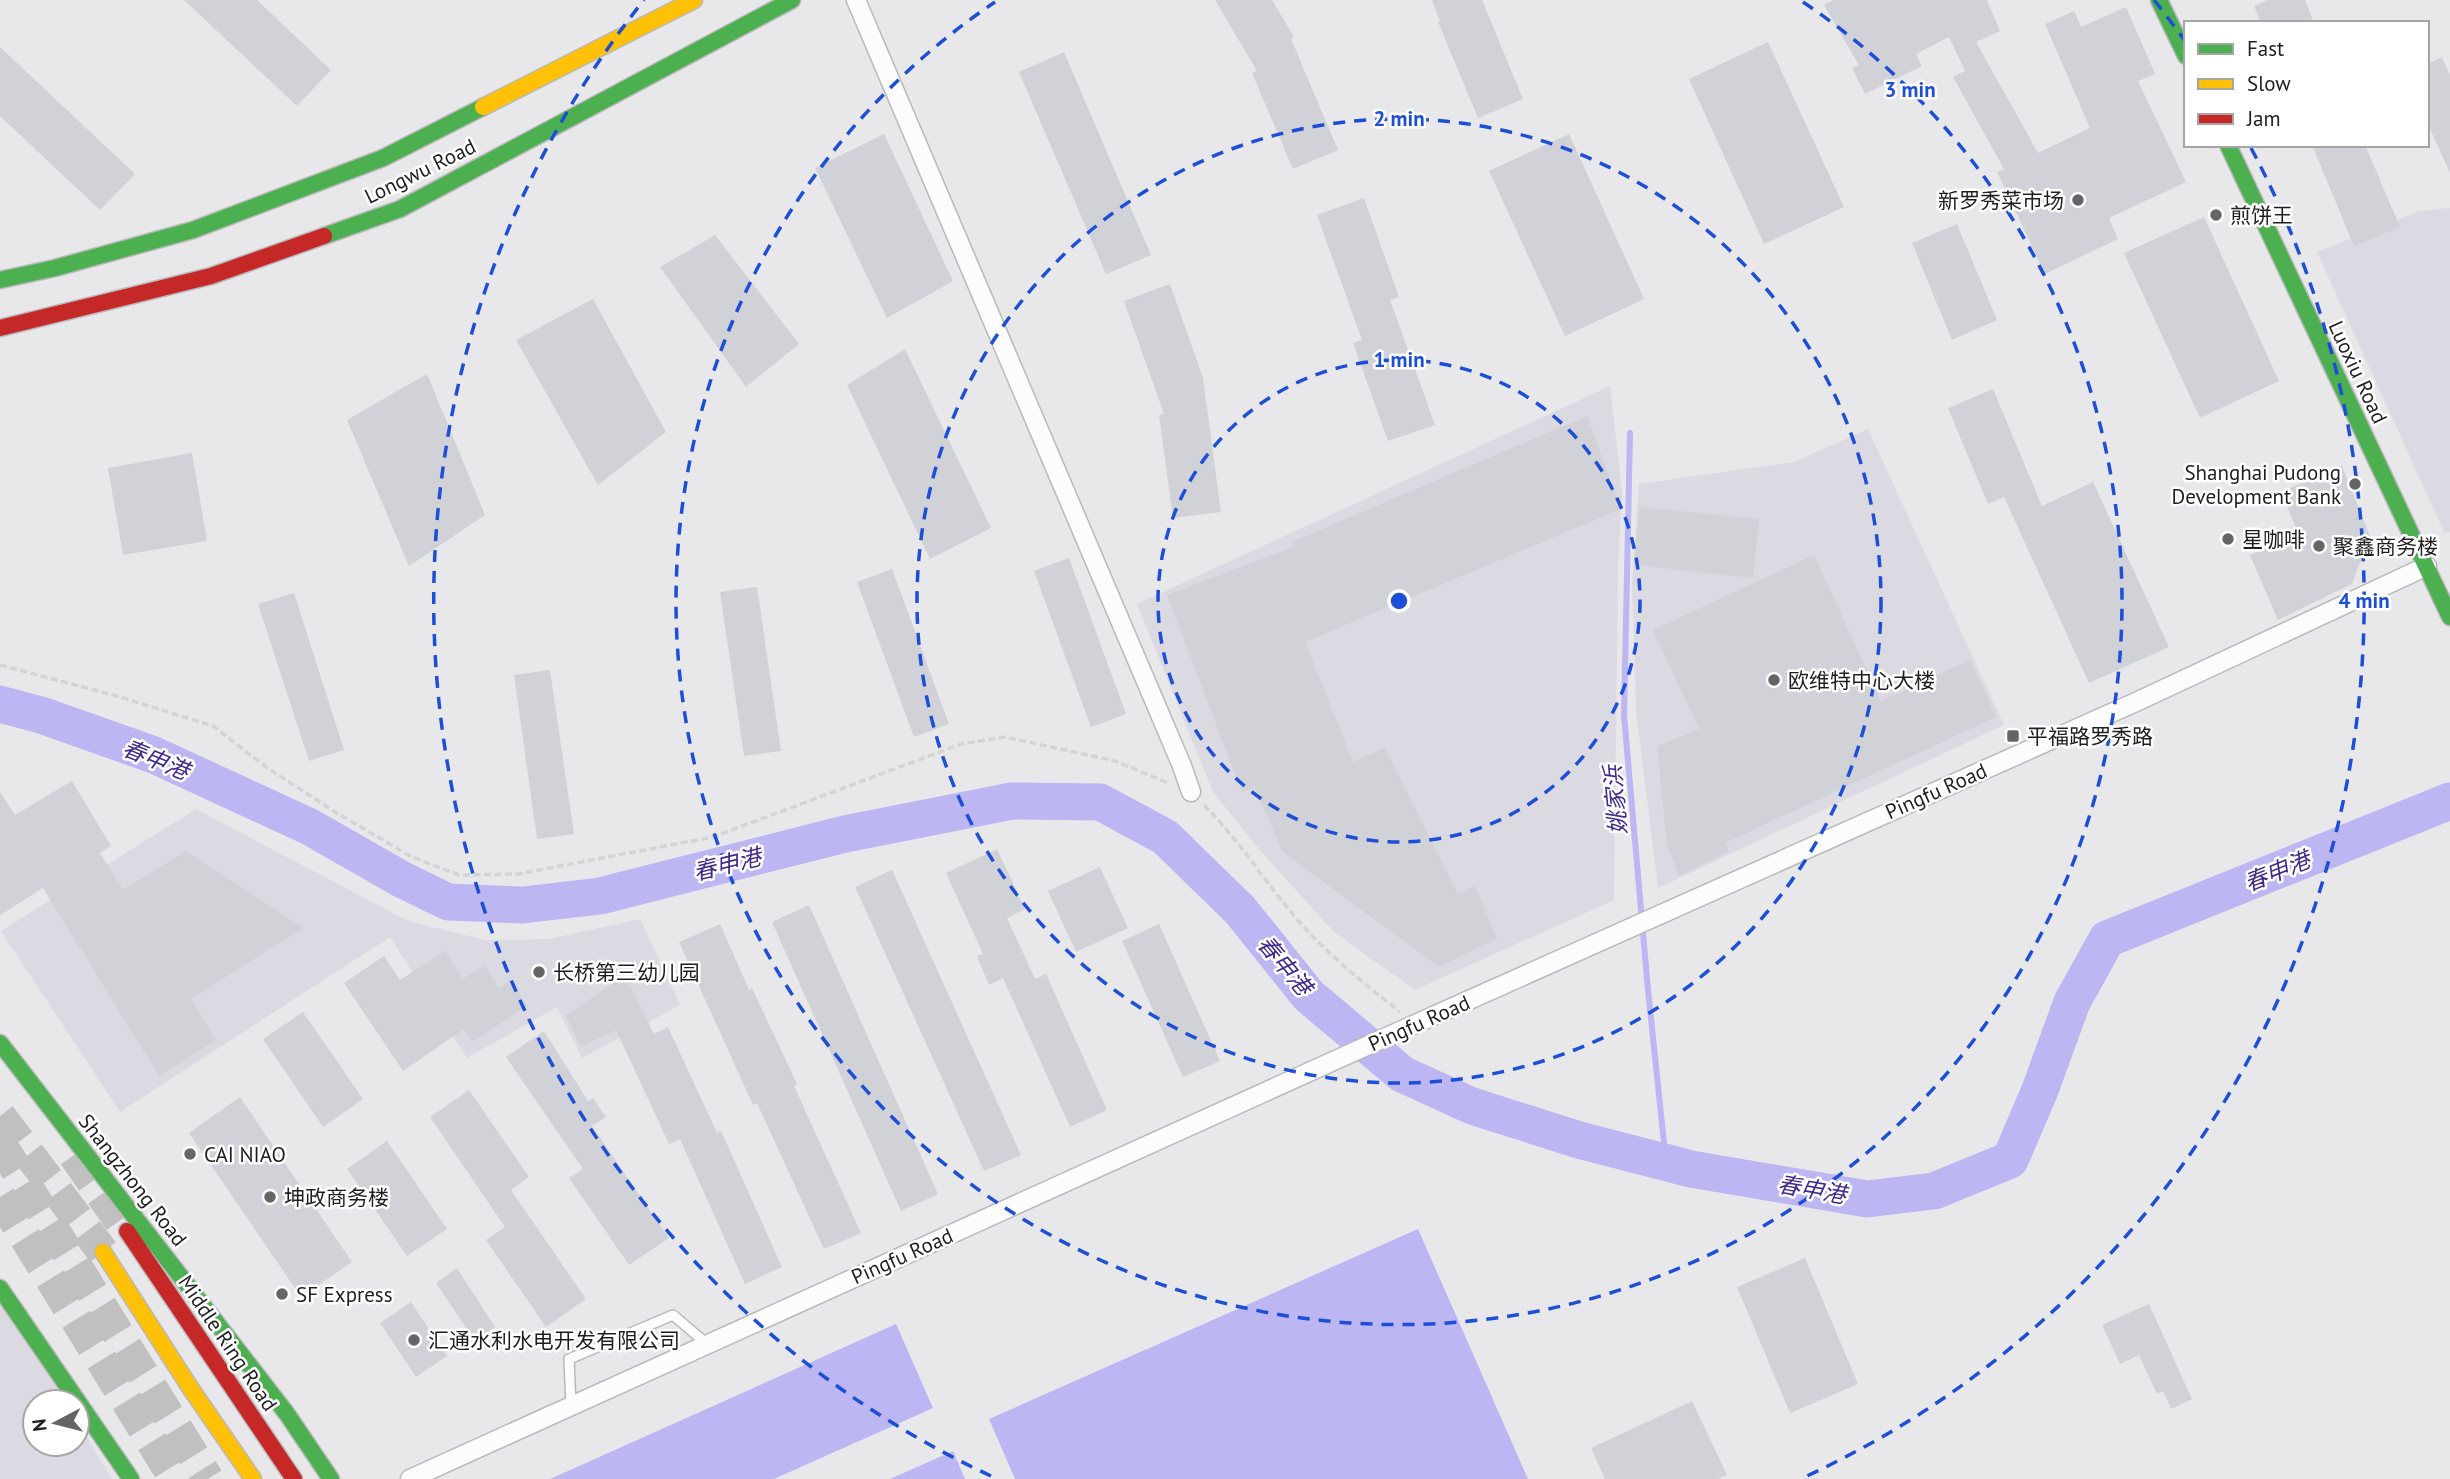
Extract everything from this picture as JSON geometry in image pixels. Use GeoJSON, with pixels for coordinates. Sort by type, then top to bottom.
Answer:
{"type":"FeatureCollection","features":[{"type":"Feature","properties":{"kind":"main road","name":"Longwu Road"},"geometry":{"type":"LineString","coordinates":[[0,280],[55,268],[193,230],[383,158],[694,0]]}},
{"type":"Feature","properties":{"kind":"main road","name":"Longwu Road"},"geometry":{"type":"LineString","coordinates":[[0,328],[211,276],[400,209],[792,0]]}},
{"type":"Feature","properties":{"kind":"main road"},"geometry":{"type":"LineString","coordinates":[[2160,0],[2184,52]]}},
{"type":"Feature","properties":{"kind":"main road","name":"Luoxiu Road"},"geometry":{"type":"LineString","coordinates":[[2229,147],[2450,617]]}},
{"type":"Feature","properties":{"kind":"main road","name":"Shangzhong Road"},"geometry":{"type":"LineString","coordinates":[[0,1042],[287,1413],[331,1479]]}},
{"type":"Feature","properties":{"kind":"main road","name":"Middle Ring Road"},"geometry":{"type":"LineString","coordinates":[[127,1231],[294,1479]]}},
{"type":"Feature","properties":{"kind":"main road"},"geometry":{"type":"LineString","coordinates":[[103,1252],[191,1389],[253,1479]]}},
{"type":"Feature","properties":{"kind":"main road"},"geometry":{"type":"LineString","coordinates":[[0,1288],[131,1479]]}},
{"type":"Feature","properties":{"kind":"street"},"geometry":{"type":"LineString","coordinates":[[856,0],[1191,792]]}},
{"type":"Feature","properties":{"kind":"street","name":"Pingfu Road"},"geometry":{"type":"LineString","coordinates":[[410,1479],[1324,1065],[2136,702],[2427,566]]}},
{"type":"Feature","properties":{"kind":"lane"},"geometry":{"type":"LineString","coordinates":[[571,1406],[569,1359],[673,1315],[707,1345]]}},
{"type":"Feature","properties":{"kind":"path"},"geometry":{"type":"LineString","coordinates":[[0,665],[117,696],[213,726],[266,767],[337,813],[410,856],[459,875],[518,874],[713,837],[961,744],[1005,737],[1115,761],[1191,792],[1223,824],[1262,878],[1335,960],[1409,1027]]}},
{"type":"Feature","properties":{"kind":"shaded area"},"geometry":{"type":"Polygon","coordinates":[[[2450,208],[2450,532],[2444,532],[2317,252],[2419,211],[2450,208]]]}},
{"type":"Feature","properties":{"kind":"shaded area"},"geometry":{"type":"Polygon","coordinates":[[[1610,386],[1622,493],[1618,567],[1614,900],[1415,990],[1334,932],[1264,855],[1213,792],[1137,604],[1610,386]]]}},
{"type":"Feature","properties":{"kind":"shaded area"},"geometry":{"type":"Polygon","coordinates":[[[1868,429],[2004,725],[1658,888],[1636,711],[1632,583],[1639,484],[1794,462],[1868,429]]]}},
{"type":"Feature","properties":{"kind":"shaded area"},"geometry":{"type":"Polygon","coordinates":[[[196,809],[408,921],[485,940],[549,939],[640,919],[680,1005],[582,1058],[557,1007],[467,1058],[390,937],[120,1112],[1,931],[196,809]]]}},
{"type":"Feature","properties":{"kind":"shaded area"},"geometry":{"type":"Polygon","coordinates":[[[1418,1229],[1528,1479],[1015,1479],[989,1419],[1418,1229]]]}},
{"type":"Feature","properties":{"kind":"shaded area"},"geometry":{"type":"Polygon","coordinates":[[[0,1289],[58,1388],[21,1388],[21,1458],[91,1458],[91,1444],[112,1479],[0,1479],[0,1289]]]}},
{"type":"Feature","properties":{"kind":"shaded area"},"geometry":{"type":"Polygon","coordinates":[[[896,1324],[933,1408],[774,1479],[550,1479],[896,1324]]]}},
{"type":"Feature","properties":{"kind":"shaded area"},"geometry":{"type":"Polygon","coordinates":[[[953,1451],[965,1479],[890,1479],[953,1451]]]}},
{"type":"Feature","properties":{"kind":"building"},"geometry":{"type":"Polygon","coordinates":[[[184,0],[257,0],[331,70],[297,106],[184,0]]]}},
{"type":"Feature","properties":{"kind":"building"},"geometry":{"type":"Polygon","coordinates":[[[1215,0],[1272,0],[1294,37],[1291,39],[1338,150],[1293,169],[1252,73],[1257,71],[1215,0]]]}},
{"type":"Feature","properties":{"kind":"building"},"geometry":{"type":"Polygon","coordinates":[[[1432,0],[1482,0],[1523,99],[1478,118],[1438,22],[1440,21],[1432,0]]]}},
{"type":"Feature","properties":{"kind":"building"},"geometry":{"type":"Polygon","coordinates":[[[1833,0],[1987,0],[2000,31],[1976,42],[2038,153],[2090,128],[2045,24],[2074,11],[2081,27],[2126,7],[2155,74],[2138,81],[2186,182],[2109,218],[2118,239],[2045,274],[1997,172],[2004,169],[1953,77],[1965,71],[1949,37],[1916,54],[1922,66],[1865,94],[1852,68],[1859,65],[1824,5],[1833,0]]]}},
{"type":"Feature","properties":{"kind":"building"},"geometry":{"type":"Polygon","coordinates":[[[2268,0],[2305,0],[2313,21],[2260,21],[2254,6],[2268,0]]]}},
{"type":"Feature","properties":{"kind":"building"},"geometry":{"type":"Polygon","coordinates":[[[1768,42],[1844,207],[1764,244],[1689,79],[1768,42]]]}},
{"type":"Feature","properties":{"kind":"building"},"geometry":{"type":"Polygon","coordinates":[[[0,47],[135,174],[100,210],[0,116],[0,47]]]}},
{"type":"Feature","properties":{"kind":"building"},"geometry":{"type":"Polygon","coordinates":[[[1064,52],[1151,255],[1106,274],[1019,72],[1064,52]]]}},
{"type":"Feature","properties":{"kind":"building"},"geometry":{"type":"Polygon","coordinates":[[[2442,57],[2450,75],[2450,173],[2429,126],[2429,63],[2442,57]]]}},
{"type":"Feature","properties":{"kind":"building"},"geometry":{"type":"Polygon","coordinates":[[[884,134],[953,281],[887,318],[815,168],[884,134]]]}},
{"type":"Feature","properties":{"kind":"building"},"geometry":{"type":"Polygon","coordinates":[[[1569,134],[1644,299],[1565,336],[1489,171],[1569,134]]]}},
{"type":"Feature","properties":{"kind":"building"},"geometry":{"type":"Polygon","coordinates":[[[2313,147],[2366,147],[2400,227],[2354,246],[2313,147]]]}},
{"type":"Feature","properties":{"kind":"building"},"geometry":{"type":"Polygon","coordinates":[[[1364,198],[1399,297],[1390,300],[1435,425],[1388,441],[1353,343],[1362,340],[1317,215],[1364,198]]]}},
{"type":"Feature","properties":{"kind":"building"},"geometry":{"type":"Polygon","coordinates":[[[2204,217],[2279,381],[2200,418],[2124,253],[2204,217]]]}},
{"type":"Feature","properties":{"kind":"building"},"geometry":{"type":"Polygon","coordinates":[[[1957,224],[1997,320],[1952,340],[1912,243],[1957,224]]]}},
{"type":"Feature","properties":{"kind":"building"},"geometry":{"type":"Polygon","coordinates":[[[715,235],[799,344],[746,387],[660,267],[715,235]]]}},
{"type":"Feature","properties":{"kind":"building"},"geometry":{"type":"Polygon","coordinates":[[[1170,284],[1203,378],[1221,512],[1173,518],[1159,415],[1164,414],[1124,301],[1170,284]]]}},
{"type":"Feature","properties":{"kind":"building"},"geometry":{"type":"Polygon","coordinates":[[[593,299],[666,432],[598,485],[516,340],[593,299]]]}},
{"type":"Feature","properties":{"kind":"building"},"geometry":{"type":"Polygon","coordinates":[[[905,349],[991,528],[930,559],[847,385],[905,349]]]}},
{"type":"Feature","properties":{"kind":"building"},"geometry":{"type":"Polygon","coordinates":[[[427,374],[485,515],[409,566],[347,420],[427,374]]]}},
{"type":"Feature","properties":{"kind":"building"},"geometry":{"type":"Polygon","coordinates":[[[1993,389],[2042,506],[2093,482],[2169,647],[2089,683],[2004,497],[1988,504],[1948,408],[1993,389]]]}},
{"type":"Feature","properties":{"kind":"building"},"geometry":{"type":"Polygon","coordinates":[[[1587,416],[1621,509],[1305,642],[1353,762],[1385,748],[1458,894],[1475,886],[1497,939],[1439,967],[1283,852],[1254,787],[1242,792],[1167,595],[1294,547],[1292,542],[1587,416]]]}},
{"type":"Feature","properties":{"kind":"building"},"geometry":{"type":"Polygon","coordinates":[[[192,453],[207,541],[123,555],[108,468],[192,453]]]}},
{"type":"Feature","properties":{"kind":"building","name":"聚鑫商务楼"},"geometry":{"type":"Polygon","coordinates":[[[2342,466],[2370,536],[2352,584],[2278,620],[2250,555],[2298,533],[2281,492],[2342,466]]]}},
{"type":"Feature","properties":{"kind":"building"},"geometry":{"type":"Polygon","coordinates":[[[1640,507],[1759,519],[1753,578],[1634,565],[1640,507]]]}},
{"type":"Feature","properties":{"kind":"building","name":"欧维特中心大楼"},"geometry":{"type":"Polygon","coordinates":[[[1814,555],[1881,701],[1970,660],[1996,717],[1725,843],[1729,851],[1679,876],[1667,845],[1657,746],[1699,729],[1653,630],[1814,555]]]}},
{"type":"Feature","properties":{"kind":"building"},"geometry":{"type":"Polygon","coordinates":[[[1069,558],[1126,714],[1091,727],[1034,571],[1069,558]]]}},
{"type":"Feature","properties":{"kind":"building"},"geometry":{"type":"Polygon","coordinates":[[[892,569],[949,724],[914,737],[857,582],[892,569]]]}},
{"type":"Feature","properties":{"kind":"building"},"geometry":{"type":"Polygon","coordinates":[[[757,587],[781,751],[744,756],[720,592],[757,587]]]}},
{"type":"Feature","properties":{"kind":"building"},"geometry":{"type":"Polygon","coordinates":[[[294,593],[344,750],[309,761],[258,604],[294,593]]]}},
{"type":"Feature","properties":{"kind":"building"},"geometry":{"type":"Polygon","coordinates":[[[550,670],[574,834],[537,839],[514,675],[550,670]]]}},
{"type":"Feature","properties":{"kind":"building"},"geometry":{"type":"Polygon","coordinates":[[[72,781],[111,846],[100,853],[123,890],[186,851],[303,928],[191,999],[216,1040],[159,1076],[43,888],[0,915],[0,792],[15,815],[72,781]]]}},
{"type":"Feature","properties":{"kind":"building"},"geometry":{"type":"Polygon","coordinates":[[[997,849],[1025,909],[1007,918],[1035,979],[1046,974],[1107,1110],[1070,1127],[1003,978],[989,985],[977,956],[983,954],[946,873],[997,849]]]}},
{"type":"Feature","properties":{"kind":"building"},"geometry":{"type":"Polygon","coordinates":[[[1100,867],[1128,928],[1076,952],[1048,891],[1100,867]]]}},
{"type":"Feature","properties":{"kind":"building"},"geometry":{"type":"Polygon","coordinates":[[[892,870],[1021,1155],[984,1171],[855,887],[892,870]]]}},
{"type":"Feature","properties":{"kind":"building"},"geometry":{"type":"Polygon","coordinates":[[[809,905],[938,1194],[901,1211],[772,922],[809,905]]]}},
{"type":"Feature","properties":{"kind":"building"},"geometry":{"type":"Polygon","coordinates":[[[720,924],[749,990],[752,988],[797,1084],[794,1086],[861,1233],[824,1249],[757,1103],[753,1105],[679,942],[720,924]]]}},
{"type":"Feature","properties":{"kind":"building"},"geometry":{"type":"Polygon","coordinates":[[[1159,924],[1220,1061],[1183,1077],[1122,941],[1159,924]]]}},
{"type":"Feature","properties":{"kind":"building"},"geometry":{"type":"Polygon","coordinates":[[[445,951],[463,979],[484,965],[499,988],[511,980],[527,1006],[472,1042],[464,1029],[403,1071],[344,983],[384,956],[400,980],[445,951]]]}},
{"type":"Feature","properties":{"kind":"building"},"geometry":{"type":"Polygon","coordinates":[[[625,975],[654,1034],[668,1027],[717,1133],[721,1131],[782,1267],[745,1284],[680,1139],[669,1144],[616,1030],[581,1047],[566,1016],[625,975]]]}},
{"type":"Feature","properties":{"kind":"building"},"geometry":{"type":"Polygon","coordinates":[[[303,1012],[363,1099],[323,1127],[263,1039],[303,1012]]]}},
{"type":"Feature","properties":{"kind":"building"},"geometry":{"type":"Polygon","coordinates":[[[544,1031],[588,1101],[593,1098],[606,1117],[592,1126],[669,1238],[629,1265],[569,1178],[583,1169],[506,1057],[544,1031]]]}},
{"type":"Feature","properties":{"kind":"building"},"geometry":{"type":"Polygon","coordinates":[[[469,1090],[529,1177],[511,1190],[586,1299],[546,1327],[486,1240],[505,1227],[430,1117],[469,1090]]]}},
{"type":"Feature","properties":{"kind":"building","name":"坤政商务楼"},"geometry":{"type":"Polygon","coordinates":[[[240,1097],[352,1262],[301,1297],[189,1133],[240,1097]]]}},
{"type":"Feature","properties":{"kind":"building"},"geometry":{"type":"Polygon","coordinates":[[[387,1141],[447,1229],[407,1256],[347,1169],[387,1141]]]}},
{"type":"Feature","properties":{"kind":"building"},"geometry":{"type":"Polygon","coordinates":[[[1805,1258],[1858,1384],[1790,1413],[1737,1287],[1805,1258]]]}},
{"type":"Feature","properties":{"kind":"building"},"geometry":{"type":"Polygon","coordinates":[[[457,1268],[495,1327],[475,1341],[436,1283],[457,1268]]]}},
{"type":"Feature","properties":{"kind":"building","name":"汇通水利水电开发有限公司"},"geometry":{"type":"Polygon","coordinates":[[[411,1302],[447,1356],[416,1377],[380,1323],[411,1302]]]}},
{"type":"Feature","properties":{"kind":"building"},"geometry":{"type":"Polygon","coordinates":[[[2149,1304],[2192,1399],[2171,1409],[2163,1391],[2157,1394],[2139,1355],[2120,1364],[2102,1325],[2149,1304]]]}},
{"type":"Feature","properties":{"kind":"building"},"geometry":{"type":"Polygon","coordinates":[[[1692,1401],[1727,1475],[1718,1479],[1605,1479],[1591,1448],[1692,1401]]]}},
{"type":"Feature","properties":{"kind":"waterway","name":"姚家浜"},"geometry":{"type":"LineString","coordinates":[[1630,433],[1624,715],[1666,1162]]}},
{"type":"Feature","properties":{"kind":"waterway","name":"春申港"},"geometry":{"type":"LineString","coordinates":[[0,704],[41,715],[154,755],[310,827],[401,879],[448,902],[523,905],[600,896],[845,834],[1012,801],[1100,802],[1165,837],[1240,910],[1309,996],[1402,1074],[1472,1106],[1579,1140],[1691,1169],[1867,1199],[1934,1191],[2010,1160],[2040,1090],[2072,1002],[2107,939],[2450,801]]}},
{"type":"Feature","properties":{"kind":"tunnel"},"geometry":{"type":"LineString","coordinates":[[0,1116],[103,1252]]}},
{"type":"Feature","properties":{"kind":"tunnel"},"geometry":{"type":"LineString","coordinates":[[0,1143],[208,1479]]}},
{"type":"Feature","properties":{"kind":"tunnel"},"geometry":{"type":"LineString","coordinates":[[74,1155],[127,1231]]}},
{"type":"Feature","properties":{"kind":"tunnel"},"geometry":{"type":"LineString","coordinates":[[0,1197],[175,1479]]}},
{"type":"Feature","properties":{"kind":"traffic: fast"},"geometry":{"type":"LineString","coordinates":[[324,236],[400,209],[792,0]]}},
{"type":"Feature","properties":{"kind":"traffic: fast"},"geometry":{"type":"LineString","coordinates":[[2159,0],[2184,52]]}},
{"type":"Feature","properties":{"kind":"traffic: fast"},"geometry":{"type":"LineString","coordinates":[[0,280],[55,268],[193,230],[383,158],[483,107]]}},
{"type":"Feature","properties":{"kind":"traffic: fast"},"geometry":{"type":"LineString","coordinates":[[2229,147],[2450,617]]}},
{"type":"Feature","properties":{"kind":"traffic: fast"},"geometry":{"type":"LineString","coordinates":[[0,1043],[287,1414],[331,1479]]}},
{"type":"Feature","properties":{"kind":"traffic: fast"},"geometry":{"type":"LineString","coordinates":[[0,1288],[131,1479]]}},
{"type":"Feature","properties":{"kind":"traffic: slow"},"geometry":{"type":"LineString","coordinates":[[483,107],[694,0]]}},
{"type":"Feature","properties":{"kind":"traffic: slow"},"geometry":{"type":"LineString","coordinates":[[103,1252],[191,1389],[253,1479]]}},
{"type":"Feature","properties":{"kind":"traffic: jam"},"geometry":{"type":"LineString","coordinates":[[0,328],[211,276],[324,236]]}},
{"type":"Feature","properties":{"kind":"traffic: jam"},"geometry":{"type":"LineString","coordinates":[[127,1231],[294,1479]]}},
{"type":"Feature","properties":{"kind":"place","name":"新罗秀菜市场"},"geometry":{"type":"Point","coordinates":[2078,200]}},
{"type":"Feature","properties":{"kind":"place","name":"煎饼王"},"geometry":{"type":"Point","coordinates":[2216,215]}},
{"type":"Feature","properties":{"kind":"place","name":"Shanghai Pudong Development Bank"},"geometry":{"type":"Point","coordinates":[2355,484]}},
{"type":"Feature","properties":{"kind":"place","name":"星咖啡"},"geometry":{"type":"Point","coordinates":[2228,539]}},
{"type":"Feature","properties":{"kind":"place","name":"聚鑫商务楼"},"geometry":{"type":"Point","coordinates":[2319,546]}},
{"type":"Feature","properties":{"kind":"place","name":"欧维特中心大楼"},"geometry":{"type":"Point","coordinates":[1774,680]}},
{"type":"Feature","properties":{"kind":"place","name":"平福路罗秀路"},"geometry":{"type":"Point","coordinates":[2013,736]}},
{"type":"Feature","properties":{"kind":"place","name":"长桥第三幼儿园"},"geometry":{"type":"Point","coordinates":[539,972]}},
{"type":"Feature","properties":{"kind":"place","name":"CAI NIAO"},"geometry":{"type":"Point","coordinates":[190,1154]}},
{"type":"Feature","properties":{"kind":"place","name":"坤政商务楼"},"geometry":{"type":"Point","coordinates":[270,1197]}},
{"type":"Feature","properties":{"kind":"place","name":"SF Express"},"geometry":{"type":"Point","coordinates":[282,1294]}},
{"type":"Feature","properties":{"kind":"place","name":"汇通水利水电开发有限公司"},"geometry":{"type":"Point","coordinates":[414,1340]}}]}
